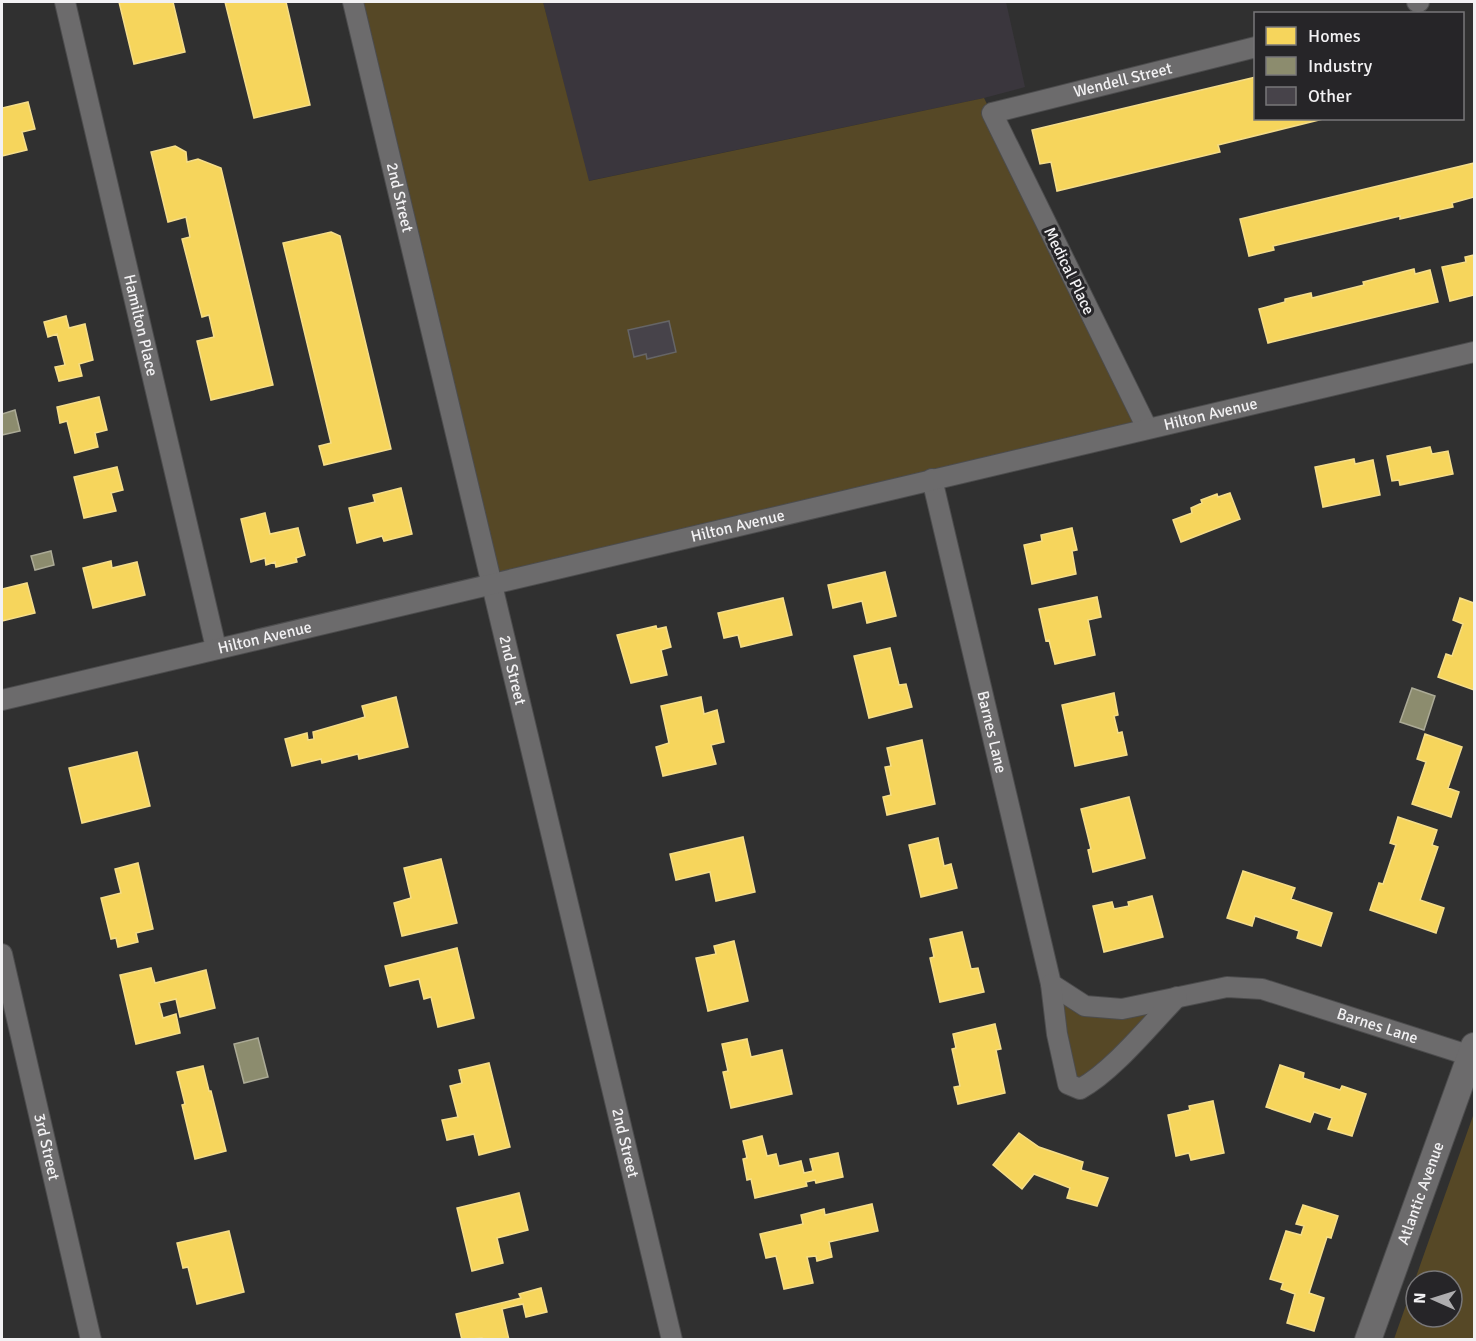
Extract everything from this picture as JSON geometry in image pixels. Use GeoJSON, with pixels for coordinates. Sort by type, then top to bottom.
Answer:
{"type":"FeatureCollection","features":[{"type":"Feature","properties":{"kind":"street","name":"Hamilton Place"},"geometry":{"type":"LineString","coordinates":[[65,2],[216,648]]}},
{"type":"Feature","properties":{"kind":"street","name":"2nd Street"},"geometry":{"type":"LineString","coordinates":[[353,2],[672,1340]]}},
{"type":"Feature","properties":{"kind":"street","name":"Wendell Street"},"geometry":{"type":"LineString","coordinates":[[992,113],[1254,48]]}},
{"type":"Feature","properties":{"kind":"street","name":"Medical Place"},"geometry":{"type":"LineString","coordinates":[[992,113],[1147,429]]}},
{"type":"Feature","properties":{"kind":"street","name":"Hilton Avenue"},"geometry":{"type":"LineString","coordinates":[[2,700],[1474,352]]}},
{"type":"Feature","properties":{"kind":"street","name":"Barnes Lane"},"geometry":{"type":"LineString","coordinates":[[932,479],[1051,984],[1057,1034],[1068,1084],[1080,1089],[1092,1082],[1111,1066],[1177,998]]}},
{"type":"Feature","properties":{"kind":"street","name":"3rd Street"},"geometry":{"type":"LineString","coordinates":[[2,954],[91,1340]]}},
{"type":"Feature","properties":{"kind":"street","name":"Barnes Lane"},"geometry":{"type":"LineString","coordinates":[[1051,984],[1085,1006],[1122,1010],[1227,987],[1262,989],[1473,1051]]}},
{"type":"Feature","properties":{"kind":"street","name":"Atlantic Avenue"},"geometry":{"type":"LineString","coordinates":[[1368,1340],[1473,1051]]}},
{"type":"Feature","properties":{"kind":"shaded area"},"geometry":{"type":"Polygon","coordinates":[[[355,2],[543,2],[589,181],[984,98],[1148,428],[491,578],[355,2]]]}},
{"type":"Feature","properties":{"kind":"shaded area"},"geometry":{"type":"Polygon","coordinates":[[[543,2],[1006,2],[1025,87],[984,98],[588,181],[543,2]]]}},
{"type":"Feature","properties":{"kind":"shaded area"},"geometry":{"type":"Polygon","coordinates":[[[1051,984],[1085,1006],[1177,997],[1111,1066],[1068,1084],[1051,984]]]}},
{"type":"Feature","properties":{"kind":"shaded area"},"geometry":{"type":"Polygon","coordinates":[[[1474,1113],[1474,1339],[1394,1339],[1404,1311],[1404,1329],[1464,1329],[1464,1269],[1419,1269],[1474,1113]]]}},
{"type":"Feature","properties":{"kind":"building: Homes"},"geometry":{"type":"Polygon","coordinates":[[[119,2],[173,2],[185,52],[134,64],[119,2]]]}},
{"type":"Feature","properties":{"kind":"building: Homes"},"geometry":{"type":"Polygon","coordinates":[[[225,2],[286,2],[310,105],[254,118],[225,2]]]}},
{"type":"Feature","properties":{"kind":"building: Homes"},"geometry":{"type":"Polygon","coordinates":[[[1254,77],[1254,120],[1319,120],[1218,145],[1220,152],[1057,191],[1051,162],[1040,164],[1032,130],[1254,77]]]}},
{"type":"Feature","properties":{"kind":"building: Homes"},"geometry":{"type":"Polygon","coordinates":[[[28,102],[35,129],[22,132],[27,150],[2,156],[2,108],[28,102]]]}},
{"type":"Feature","properties":{"kind":"building: Homes"},"geometry":{"type":"Polygon","coordinates":[[[175,146],[186,152],[187,162],[198,159],[221,168],[273,385],[211,400],[197,341],[214,337],[209,315],[202,317],[182,239],[190,237],[186,217],[168,222],[151,152],[175,146]]]}},
{"type":"Feature","properties":{"kind":"building: Homes"},"geometry":{"type":"Polygon","coordinates":[[[1474,163],[1474,197],[1452,203],[1453,207],[1400,219],[1400,216],[1273,246],[1274,250],[1249,256],[1240,219],[1474,163]]]}},
{"type":"Feature","properties":{"kind":"building: Homes"},"geometry":{"type":"Polygon","coordinates":[[[331,232],[340,236],[391,449],[324,465],[319,446],[331,443],[283,243],[331,232]]]}},
{"type":"Feature","properties":{"kind":"building: Homes"},"geometry":{"type":"Polygon","coordinates":[[[1474,255],[1474,295],[1450,301],[1442,267],[1466,262],[1465,257],[1474,255]]]}},
{"type":"Feature","properties":{"kind":"building: Homes"},"geometry":{"type":"Polygon","coordinates":[[[1414,269],[1415,274],[1430,270],[1438,302],[1268,343],[1259,309],[1285,302],[1285,299],[1311,293],[1312,298],[1414,269]]]}},
{"type":"Feature","properties":{"kind":"building: Homes"},"geometry":{"type":"Polygon","coordinates":[[[66,316],[69,328],[85,324],[93,360],[79,364],[82,376],[59,381],[55,367],[65,365],[57,334],[48,337],[44,322],[66,316]]]}},
{"type":"Feature","properties":{"kind":"building: Homes"},"geometry":{"type":"Polygon","coordinates":[[[99,397],[107,430],[95,433],[98,447],[75,453],[67,421],[60,423],[57,407],[99,397]]]}},
{"type":"Feature","properties":{"kind":"building: Homes"},"geometry":{"type":"Polygon","coordinates":[[[1430,447],[1432,454],[1448,451],[1453,474],[1400,485],[1399,480],[1392,481],[1387,456],[1430,447]]]}},
{"type":"Feature","properties":{"kind":"building: Homes"},"geometry":{"type":"Polygon","coordinates":[[[1354,459],[1355,464],[1373,460],[1380,495],[1323,507],[1315,467],[1354,459]]]}},
{"type":"Feature","properties":{"kind":"building: Homes"},"geometry":{"type":"Polygon","coordinates":[[[117,467],[123,490],[111,493],[116,511],[84,518],[74,477],[117,467]]]}},
{"type":"Feature","properties":{"kind":"building: Homes"},"geometry":{"type":"Polygon","coordinates":[[[401,488],[412,534],[384,541],[382,536],[357,543],[349,508],[375,502],[373,495],[401,488]]]}},
{"type":"Feature","properties":{"kind":"building: Homes"},"geometry":{"type":"Polygon","coordinates":[[[1230,493],[1240,519],[1181,542],[1173,520],[1192,513],[1191,508],[1202,503],[1201,500],[1217,494],[1218,497],[1230,493]]]}},
{"type":"Feature","properties":{"kind":"building: Homes"},"geometry":{"type":"Polygon","coordinates":[[[265,513],[270,534],[298,528],[305,555],[296,558],[297,562],[276,567],[275,562],[266,565],[265,558],[251,562],[241,519],[265,513]]]}},
{"type":"Feature","properties":{"kind":"building: Homes"},"geometry":{"type":"Polygon","coordinates":[[[1072,528],[1077,550],[1072,551],[1076,574],[1032,584],[1024,545],[1042,541],[1041,535],[1072,528]]]}},
{"type":"Feature","properties":{"kind":"building: Homes"},"geometry":{"type":"Polygon","coordinates":[[[111,561],[112,568],[137,562],[145,595],[93,608],[83,568],[111,561]]]}},
{"type":"Feature","properties":{"kind":"building: Homes"},"geometry":{"type":"Polygon","coordinates":[[[885,572],[896,616],[867,623],[862,601],[833,608],[828,585],[885,572]]]}},
{"type":"Feature","properties":{"kind":"building: Homes"},"geometry":{"type":"Polygon","coordinates":[[[27,583],[35,613],[2,621],[2,589],[27,583]]]}},
{"type":"Feature","properties":{"kind":"building: Homes"},"geometry":{"type":"Polygon","coordinates":[[[1097,597],[1101,617],[1088,620],[1095,655],[1055,664],[1049,640],[1046,641],[1039,609],[1097,597]]]}},
{"type":"Feature","properties":{"kind":"building: Homes"},"geometry":{"type":"Polygon","coordinates":[[[783,598],[792,635],[741,647],[738,635],[724,638],[718,613],[783,598]]]}},
{"type":"Feature","properties":{"kind":"building: Homes"},"geometry":{"type":"Polygon","coordinates":[[[1460,598],[1474,603],[1474,690],[1438,677],[1446,654],[1452,656],[1463,624],[1453,620],[1460,598]]]}},
{"type":"Feature","properties":{"kind":"building: Homes"},"geometry":{"type":"Polygon","coordinates":[[[656,626],[657,629],[666,627],[671,647],[661,650],[667,675],[631,683],[617,635],[656,626]]]}},
{"type":"Feature","properties":{"kind":"building: Homes"},"geometry":{"type":"Polygon","coordinates":[[[890,648],[899,685],[906,684],[912,707],[869,718],[854,656],[890,648]]]}},
{"type":"Feature","properties":{"kind":"building: Homes"},"geometry":{"type":"Polygon","coordinates":[[[1114,693],[1118,715],[1114,716],[1118,733],[1122,732],[1127,755],[1075,766],[1062,705],[1114,693]]]}},
{"type":"Feature","properties":{"kind":"building: Homes"},"geometry":{"type":"Polygon","coordinates":[[[396,697],[408,747],[359,759],[358,754],[322,763],[321,759],[292,766],[285,739],[307,733],[308,740],[314,739],[313,732],[365,717],[362,706],[396,697]]]}},
{"type":"Feature","properties":{"kind":"building: Homes"},"geometry":{"type":"Polygon","coordinates":[[[701,697],[704,714],[717,710],[724,742],[711,745],[716,764],[663,776],[656,747],[669,743],[661,706],[701,697]]]}},
{"type":"Feature","properties":{"kind":"building: Homes"},"geometry":{"type":"Polygon","coordinates":[[[1425,734],[1462,747],[1448,788],[1459,792],[1451,817],[1412,804],[1426,762],[1417,759],[1425,734]]]}},
{"type":"Feature","properties":{"kind":"building: Homes"},"geometry":{"type":"Polygon","coordinates":[[[922,740],[935,804],[887,815],[883,797],[891,795],[885,767],[891,766],[887,748],[922,740]]]}},
{"type":"Feature","properties":{"kind":"building: Homes"},"geometry":{"type":"Polygon","coordinates":[[[137,752],[150,806],[82,823],[69,768],[137,752]]]}},
{"type":"Feature","properties":{"kind":"building: Homes"},"geometry":{"type":"Polygon","coordinates":[[[1129,797],[1145,858],[1093,872],[1088,850],[1091,849],[1081,809],[1129,797]]]}},
{"type":"Feature","properties":{"kind":"building: Homes"},"geometry":{"type":"Polygon","coordinates":[[[1398,817],[1437,830],[1432,845],[1438,847],[1420,900],[1444,908],[1436,933],[1370,910],[1379,883],[1383,884],[1396,845],[1390,843],[1398,817]]]}},
{"type":"Feature","properties":{"kind":"building: Homes"},"geometry":{"type":"Polygon","coordinates":[[[743,837],[755,892],[716,901],[710,872],[676,880],[670,854],[743,837]]]}},
{"type":"Feature","properties":{"kind":"building: Homes"},"geometry":{"type":"Polygon","coordinates":[[[938,838],[944,866],[951,864],[957,888],[921,897],[909,845],[938,838]]]}},
{"type":"Feature","properties":{"kind":"building: Homes"},"geometry":{"type":"Polygon","coordinates":[[[441,859],[457,923],[402,936],[394,903],[411,898],[404,868],[441,859]]]}},
{"type":"Feature","properties":{"kind":"building: Homes"},"geometry":{"type":"Polygon","coordinates":[[[138,863],[153,929],[136,933],[138,942],[118,947],[116,938],[111,939],[101,898],[121,893],[115,869],[138,863]]]}},
{"type":"Feature","properties":{"kind":"building: Homes"},"geometry":{"type":"Polygon","coordinates":[[[1243,871],[1295,888],[1291,899],[1332,913],[1321,946],[1297,938],[1299,931],[1255,916],[1252,926],[1227,918],[1243,871]]]}},
{"type":"Feature","properties":{"kind":"building: Homes"},"geometry":{"type":"Polygon","coordinates":[[[1152,896],[1163,937],[1104,952],[1093,906],[1112,902],[1114,909],[1129,906],[1128,902],[1152,896]]]}},
{"type":"Feature","properties":{"kind":"building: Homes"},"geometry":{"type":"Polygon","coordinates":[[[962,932],[971,969],[978,968],[984,992],[940,1002],[930,958],[934,957],[930,939],[962,932]]]}},
{"type":"Feature","properties":{"kind":"building: Homes"},"geometry":{"type":"Polygon","coordinates":[[[734,941],[748,1001],[708,1011],[696,958],[716,954],[714,946],[734,941]]]}},
{"type":"Feature","properties":{"kind":"building: Homes"},"geometry":{"type":"Polygon","coordinates":[[[457,948],[474,1018],[438,1027],[431,997],[424,999],[419,979],[390,986],[385,966],[457,948]]]}},
{"type":"Feature","properties":{"kind":"building: Homes"},"geometry":{"type":"Polygon","coordinates":[[[151,968],[155,983],[206,970],[215,1008],[180,1017],[176,999],[159,1003],[163,1018],[176,1014],[180,1033],[136,1044],[120,975],[151,968]]]}},
{"type":"Feature","properties":{"kind":"building: Homes"},"geometry":{"type":"Polygon","coordinates":[[[995,1024],[1001,1049],[996,1050],[1005,1093],[958,1104],[954,1087],[960,1086],[952,1049],[956,1048],[953,1034],[995,1024]]]}},
{"type":"Feature","properties":{"kind":"building: Homes"},"geometry":{"type":"Polygon","coordinates":[[[747,1039],[751,1057],[782,1050],[792,1094],[731,1108],[723,1072],[728,1071],[722,1044],[747,1039]]]}},
{"type":"Feature","properties":{"kind":"building: Homes"},"geometry":{"type":"Polygon","coordinates":[[[489,1063],[510,1147],[479,1155],[474,1134],[447,1140],[442,1120],[458,1117],[450,1086],[462,1083],[459,1070],[489,1063]]]}},
{"type":"Feature","properties":{"kind":"building: Homes"},"geometry":{"type":"Polygon","coordinates":[[[1280,1065],[1304,1073],[1303,1078],[1340,1090],[1342,1086],[1366,1094],[1352,1136],[1328,1129],[1332,1118],[1314,1112],[1310,1122],[1266,1107],[1280,1065]]]}},
{"type":"Feature","properties":{"kind":"building: Homes"},"geometry":{"type":"Polygon","coordinates":[[[203,1066],[226,1151],[195,1159],[177,1072],[203,1066]]]}},
{"type":"Feature","properties":{"kind":"building: Homes"},"geometry":{"type":"Polygon","coordinates":[[[1213,1101],[1224,1153],[1191,1160],[1189,1153],[1176,1156],[1168,1115],[1190,1110],[1189,1106],[1213,1101]]]}},
{"type":"Feature","properties":{"kind":"building: Homes"},"geometry":{"type":"Polygon","coordinates":[[[1019,1133],[1039,1147],[1083,1162],[1081,1170],[1108,1178],[1097,1206],[1067,1198],[1070,1188],[1034,1174],[1022,1189],[993,1165],[1019,1133]]]}},
{"type":"Feature","properties":{"kind":"building: Homes"},"geometry":{"type":"Polygon","coordinates":[[[762,1136],[767,1156],[776,1154],[779,1166],[801,1161],[804,1173],[813,1171],[810,1159],[838,1153],[843,1177],[816,1183],[815,1180],[806,1182],[807,1186],[755,1198],[751,1179],[747,1180],[743,1159],[747,1158],[743,1141],[762,1136]]]}},
{"type":"Feature","properties":{"kind":"building: Homes"},"geometry":{"type":"Polygon","coordinates":[[[519,1193],[528,1230],[497,1238],[503,1263],[472,1271],[457,1208],[519,1193]]]}},
{"type":"Feature","properties":{"kind":"building: Homes"},"geometry":{"type":"Polygon","coordinates":[[[872,1204],[878,1231],[829,1242],[832,1257],[817,1261],[816,1256],[807,1257],[813,1283],[784,1289],[776,1256],[766,1258],[760,1234],[803,1224],[801,1215],[824,1209],[825,1215],[872,1204]]]}},
{"type":"Feature","properties":{"kind":"building: Homes"},"geometry":{"type":"Polygon","coordinates":[[[1303,1205],[1338,1216],[1331,1238],[1327,1237],[1309,1293],[1324,1298],[1314,1331],[1287,1323],[1295,1294],[1281,1289],[1283,1283],[1270,1279],[1286,1231],[1301,1235],[1304,1226],[1296,1224],[1303,1205]]]}},
{"type":"Feature","properties":{"kind":"building: Homes"},"geometry":{"type":"Polygon","coordinates":[[[229,1231],[244,1292],[197,1304],[188,1267],[183,1268],[177,1243],[229,1231]]]}},
{"type":"Feature","properties":{"kind":"building: Homes"},"geometry":{"type":"Polygon","coordinates":[[[541,1288],[547,1312],[526,1317],[523,1304],[502,1309],[509,1340],[483,1340],[482,1338],[462,1340],[456,1314],[521,1298],[519,1294],[541,1288]]]}},
{"type":"Feature","properties":{"kind":"building: Industry"},"geometry":{"type":"Polygon","coordinates":[[[15,410],[20,431],[2,435],[2,414],[15,410]]]}},
{"type":"Feature","properties":{"kind":"building: Industry"},"geometry":{"type":"Polygon","coordinates":[[[51,551],[54,565],[35,570],[31,556],[51,551]]]}},
{"type":"Feature","properties":{"kind":"building: Industry"},"geometry":{"type":"Polygon","coordinates":[[[1412,688],[1435,696],[1424,730],[1400,722],[1412,688]]]}},
{"type":"Feature","properties":{"kind":"building: Industry"},"geometry":{"type":"Polygon","coordinates":[[[258,1038],[268,1077],[244,1083],[234,1044],[258,1038]]]}},
{"type":"Feature","properties":{"kind":"building: Other"},"geometry":{"type":"Polygon","coordinates":[[[669,321],[676,352],[647,359],[646,354],[634,357],[628,330],[669,321]]]}}]}
